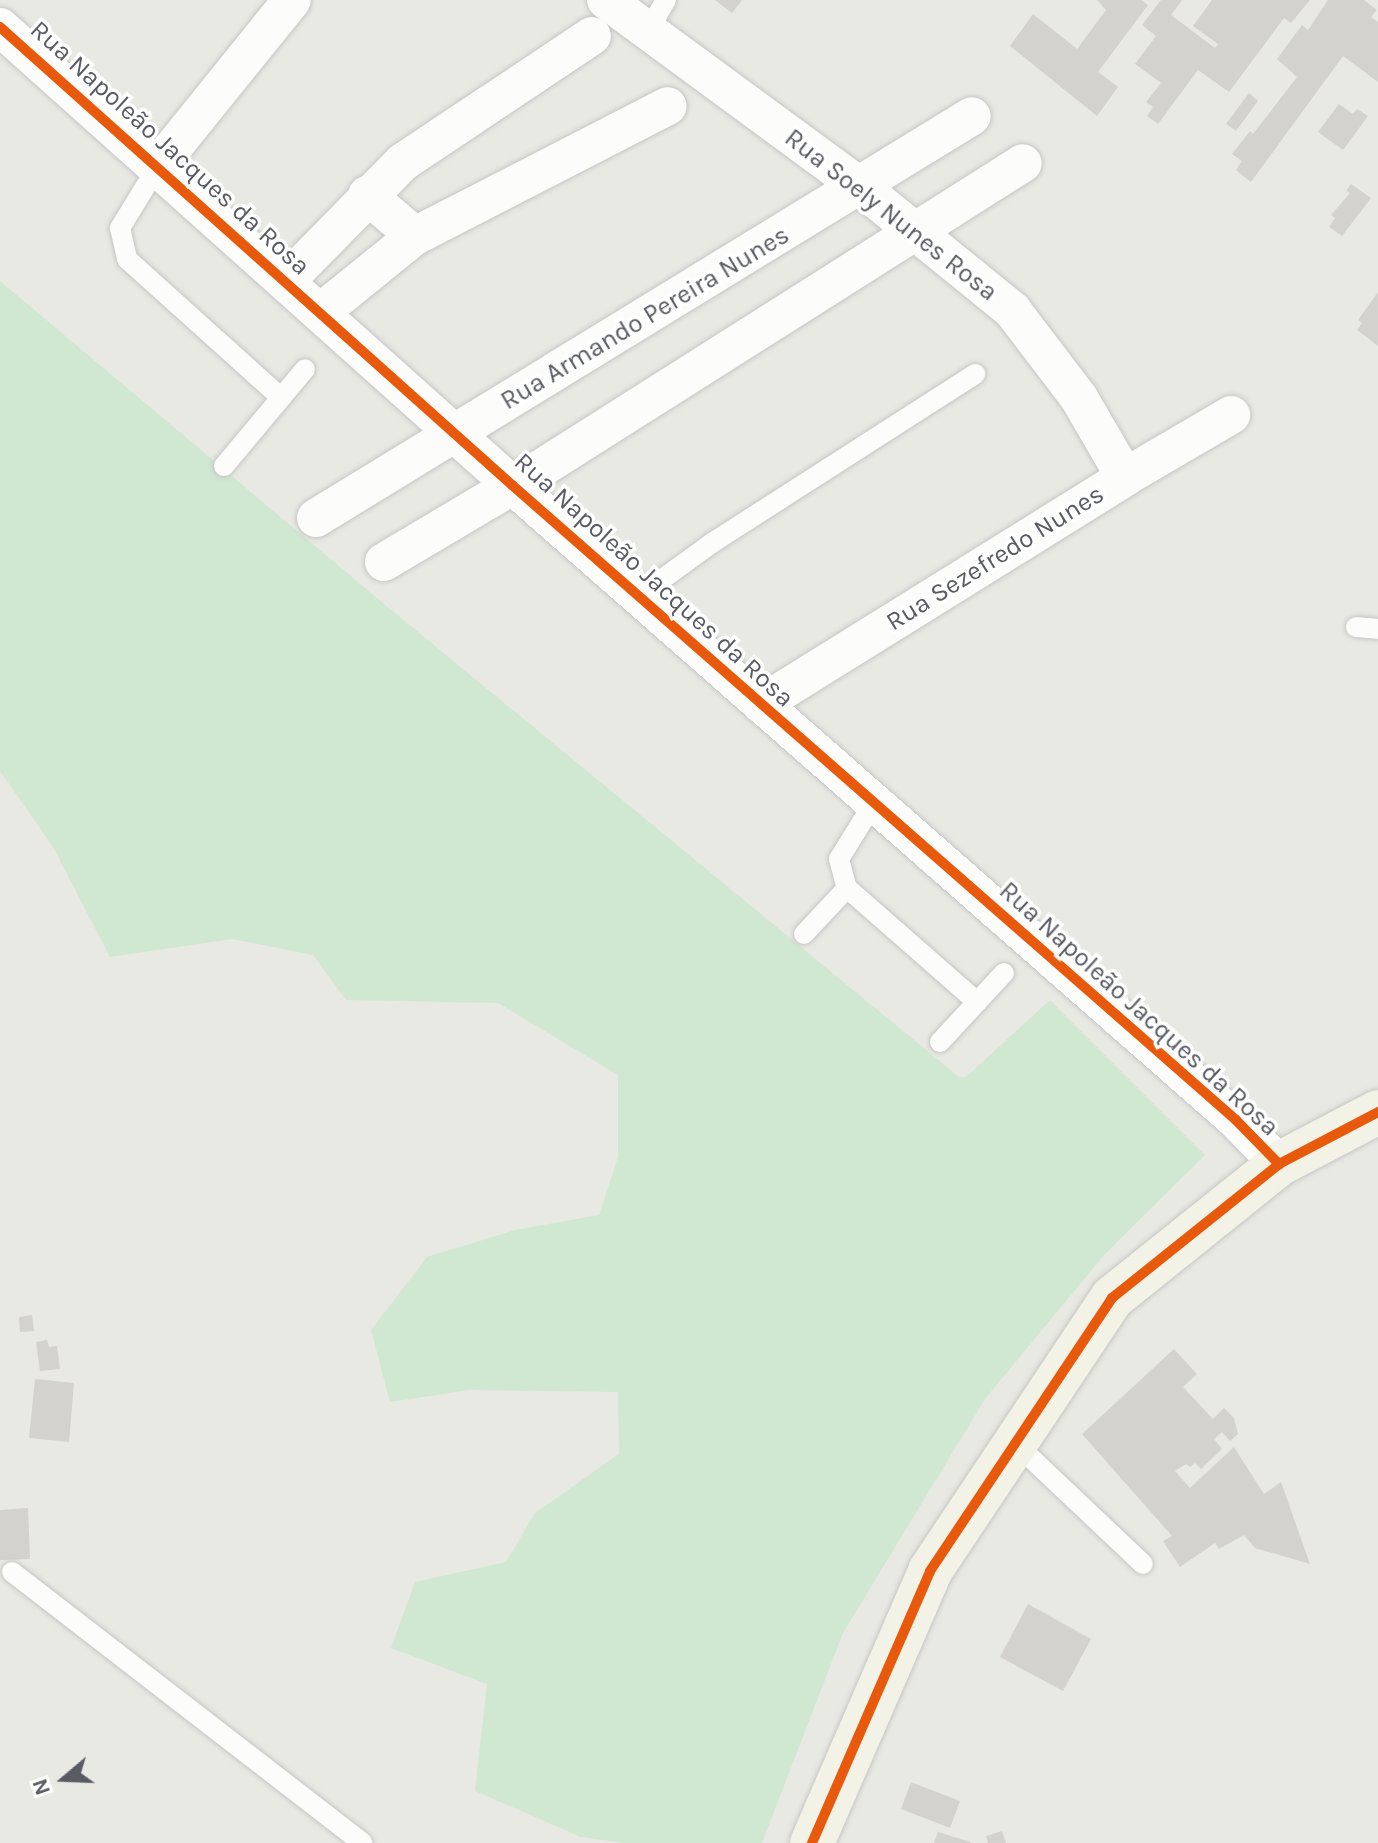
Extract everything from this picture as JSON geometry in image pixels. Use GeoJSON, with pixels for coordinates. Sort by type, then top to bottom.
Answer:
{"type":"FeatureCollection","features":[{"type":"Feature","properties":{"kind":"main road"},"geometry":{"type":"LineString","coordinates":[[812,1843],[930,1571],[1112,1298],[1279,1164],[1378,1112]]}},
{"type":"Feature","properties":{"kind":"street"},"geometry":{"type":"LineString","coordinates":[[158,166],[292,0]]}},
{"type":"Feature","properties":{"kind":"street","name":"Rua Soely Nunes Rosa"},"geometry":{"type":"LineString","coordinates":[[606,0],[657,16],[1012,310],[1079,398],[1125,477]]}},
{"type":"Feature","properties":{"kind":"street","name":"Rua Napoleão Jacques da Rosa"},"geometry":{"type":"LineString","coordinates":[[0,27],[458,433],[512,485],[1236,1120],[1279,1164]]}},
{"type":"Feature","properties":{"kind":"street"},"geometry":{"type":"LineString","coordinates":[[286,281],[367,195],[403,162],[592,36]]}},
{"type":"Feature","properties":{"kind":"street"},"geometry":{"type":"LineString","coordinates":[[321,312],[415,236],[668,106]]}},
{"type":"Feature","properties":{"kind":"street","name":"Rua Armando Pereira Nunes"},"geometry":{"type":"LineString","coordinates":[[316,518],[972,116]]}},
{"type":"Feature","properties":{"kind":"street"},"geometry":{"type":"LineString","coordinates":[[384,562],[512,485],[1023,163]]}},
{"type":"Feature","properties":{"kind":"street"},"geometry":{"type":"LineString","coordinates":[[367,195],[415,236]]}},
{"type":"Feature","properties":{"kind":"street","name":"Rua Sezefredo Nunes"},"geometry":{"type":"LineString","coordinates":[[761,704],[1125,477],[1231,415]]}},
{"type":"Feature","properties":{"kind":"lane"},"geometry":{"type":"LineString","coordinates":[[158,166],[120,228],[127,259],[280,397]]}},
{"type":"Feature","properties":{"kind":"lane"},"geometry":{"type":"LineString","coordinates":[[224,466],[305,369]]}},
{"type":"Feature","properties":{"kind":"lane"},"geometry":{"type":"LineString","coordinates":[[639,596],[712,543],[975,374]]}},
{"type":"Feature","properties":{"kind":"lane"},"geometry":{"type":"LineString","coordinates":[[1356,627],[1378,629]]}},
{"type":"Feature","properties":{"kind":"lane"},"geometry":{"type":"LineString","coordinates":[[873,804],[839,859],[847,888],[977,1002]]}},
{"type":"Feature","properties":{"kind":"lane"},"geometry":{"type":"LineString","coordinates":[[804,934],[847,888]]}},
{"type":"Feature","properties":{"kind":"lane"},"geometry":{"type":"LineString","coordinates":[[940,1042],[1004,973]]}},
{"type":"Feature","properties":{"kind":"lane"},"geometry":{"type":"LineString","coordinates":[[1015,1443],[1143,1564]]}},
{"type":"Feature","properties":{"kind":"lane"},"geometry":{"type":"LineString","coordinates":[[12,1572],[363,1843]]}},
{"type":"Feature","properties":{"kind":"green space"},"geometry":{"type":"Polygon","coordinates":[[[0,281],[384,604],[959,1077],[966,1077],[1050,1000],[1205,1155],[1105,1254],[985,1399],[843,1633],[762,1843],[624,1843],[581,1837],[475,1791],[487,1684],[391,1648],[415,1582],[506,1562],[535,1513],[619,1454],[618,1392],[469,1390],[390,1402],[371,1330],[427,1257],[515,1230],[599,1215],[618,1157],[618,1075],[498,1003],[346,1000],[313,955],[232,939],[110,957],[53,847],[0,771],[0,281]]]}},
{"type":"Feature","properties":{"kind":"building"},"geometry":{"type":"Polygon","coordinates":[[[715,0],[742,0],[732,13],[715,0]]]}},
{"type":"Feature","properties":{"kind":"building"},"geometry":{"type":"Polygon","coordinates":[[[1097,0],[1141,0],[1148,5],[1098,72],[1118,87],[1097,116],[1010,46],[1033,14],[1077,49],[1106,10],[1097,0]]]}},
{"type":"Feature","properties":{"kind":"building"},"geometry":{"type":"Polygon","coordinates":[[[1161,0],[1182,0],[1171,15],[1215,48],[1218,44],[1193,26],[1212,0],[1310,0],[1291,23],[1284,18],[1229,92],[1198,70],[1158,124],[1147,116],[1153,107],[1146,102],[1161,83],[1135,64],[1156,36],[1142,25],[1161,0]]]}},
{"type":"Feature","properties":{"kind":"building"},"geometry":{"type":"Polygon","coordinates":[[[1328,0],[1364,0],[1377,10],[1371,17],[1378,22],[1378,82],[1343,56],[1251,182],[1236,170],[1242,161],[1232,154],[1250,131],[1253,134],[1297,77],[1277,59],[1302,25],[1308,30],[1328,0]]]}},
{"type":"Feature","properties":{"kind":"building"},"geometry":{"type":"Polygon","coordinates":[[[1249,93],[1258,101],[1236,131],[1226,124],[1249,93]]]}},
{"type":"Feature","properties":{"kind":"building"},"geometry":{"type":"Polygon","coordinates":[[[1339,104],[1353,114],[1357,109],[1368,116],[1343,150],[1318,132],[1339,104]]]}},
{"type":"Feature","properties":{"kind":"building"},"geometry":{"type":"Polygon","coordinates":[[[1351,184],[1371,198],[1342,236],[1329,227],[1335,218],[1331,215],[1350,193],[1346,191],[1351,184]]]}},
{"type":"Feature","properties":{"kind":"building"},"geometry":{"type":"Polygon","coordinates":[[[1378,292],[1378,346],[1357,330],[1362,323],[1358,320],[1378,292]]]}},
{"type":"Feature","properties":{"kind":"building"},"geometry":{"type":"Polygon","coordinates":[[[32,1315],[34,1331],[20,1332],[19,1317],[32,1315]]]}},
{"type":"Feature","properties":{"kind":"building"},"geometry":{"type":"Polygon","coordinates":[[[47,1340],[49,1347],[57,1346],[60,1369],[40,1371],[36,1342],[47,1340]]]}},
{"type":"Feature","properties":{"kind":"building"},"geometry":{"type":"Polygon","coordinates":[[[1174,1349],[1197,1374],[1183,1387],[1213,1419],[1224,1408],[1234,1418],[1238,1434],[1230,1441],[1222,1432],[1214,1439],[1222,1449],[1201,1469],[1195,1463],[1190,1467],[1186,1464],[1175,1471],[1190,1488],[1234,1447],[1264,1494],[1281,1482],[1310,1564],[1255,1548],[1244,1535],[1219,1549],[1215,1543],[1180,1567],[1163,1541],[1172,1536],[1082,1434],[1174,1349]]]}},
{"type":"Feature","properties":{"kind":"building"},"geometry":{"type":"Polygon","coordinates":[[[35,1379],[74,1383],[69,1442],[29,1438],[35,1379]]]}},
{"type":"Feature","properties":{"kind":"building"},"geometry":{"type":"Polygon","coordinates":[[[28,1508],[30,1559],[0,1560],[0,1510],[28,1508]]]}},
{"type":"Feature","properties":{"kind":"building"},"geometry":{"type":"Polygon","coordinates":[[[1028,1604],[1091,1639],[1063,1691],[1000,1657],[1028,1604]]]}},
{"type":"Feature","properties":{"kind":"building"},"geometry":{"type":"Polygon","coordinates":[[[911,1782],[960,1801],[950,1828],[901,1809],[911,1782]]]}},
{"type":"Feature","properties":{"kind":"building"},"geometry":{"type":"Polygon","coordinates":[[[1002,1831],[1006,1843],[988,1843],[986,1836],[1002,1831]]]}},
{"type":"Feature","properties":{"kind":"building"},"geometry":{"type":"Polygon","coordinates":[[[938,1832],[971,1842],[934,1843],[938,1832]]]}},
{"type":"Feature","properties":{"kind":"cycle path"},"geometry":{"type":"LineString","coordinates":[[0,27],[512,485],[1236,1120],[1279,1164]]}},
{"type":"Feature","properties":{"kind":"cycle path"},"geometry":{"type":"LineString","coordinates":[[812,1843],[930,1571],[1112,1298],[1279,1164],[1378,1112]]}}]}
